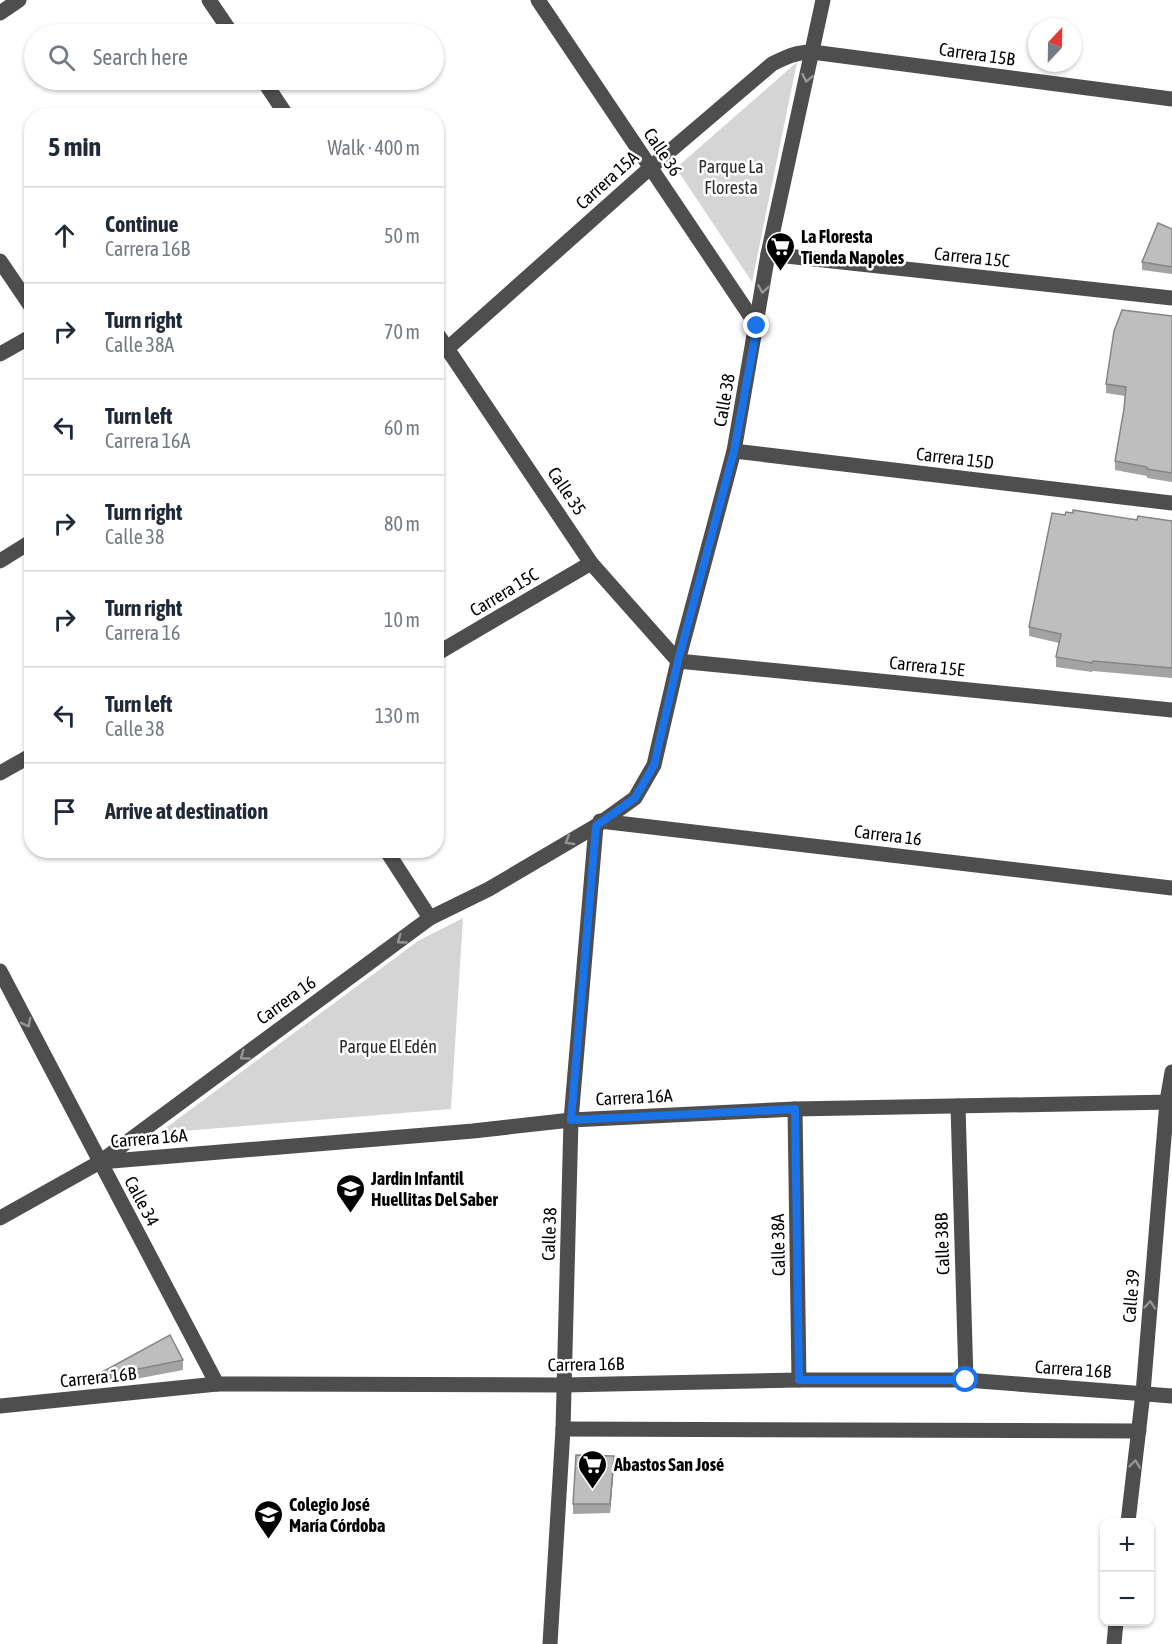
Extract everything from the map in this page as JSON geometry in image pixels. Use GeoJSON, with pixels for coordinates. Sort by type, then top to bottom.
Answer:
{"type":"FeatureCollection","features":[{"type":"Feature","properties":{"kind":"street"},"geometry":{"type":"LineString","coordinates":[[0,14],[19,0]]}},
{"type":"Feature","properties":{"kind":"street"},"geometry":{"type":"LineString","coordinates":[[209,0],[225,24]]}},
{"type":"Feature","properties":{"kind":"street","name":"Calle 36"},"geometry":{"type":"LineString","coordinates":[[538,0],[757,326]]}},
{"type":"Feature","properties":{"kind":"street","name":"Calle 38"},"geometry":{"type":"LineString","coordinates":[[635,798],[654,765],[678,661],[734,451],[768,254],[823,0]]}},
{"type":"Feature","properties":{"kind":"street","name":"Carrera 15A"},"geometry":{"type":"LineString","coordinates":[[444,349],[772,64],[800,52],[812,52]]}},
{"type":"Feature","properties":{"kind":"street","name":"Carrera 15B"},"geometry":{"type":"LineString","coordinates":[[812,52],[1172,99]]}},
{"type":"Feature","properties":{"kind":"street"},"geometry":{"type":"LineString","coordinates":[[270,90],[282,108]]}},
{"type":"Feature","properties":{"kind":"street","name":"Carrera 15C"},"geometry":{"type":"LineString","coordinates":[[768,254],[1172,298]]}},
{"type":"Feature","properties":{"kind":"street"},"geometry":{"type":"LineString","coordinates":[[0,261],[24,296]]}},
{"type":"Feature","properties":{"kind":"street"},"geometry":{"type":"LineString","coordinates":[[0,354],[24,340]]}},
{"type":"Feature","properties":{"kind":"street","name":"Calle 35"},"geometry":{"type":"LineString","coordinates":[[444,354],[591,563],[678,661]]}},
{"type":"Feature","properties":{"kind":"street","name":"Carrera 15D"},"geometry":{"type":"LineString","coordinates":[[734,451],[1172,504]]}},
{"type":"Feature","properties":{"kind":"street"},"geometry":{"type":"LineString","coordinates":[[0,561],[24,546]]}},
{"type":"Feature","properties":{"kind":"street","name":"Carrera 15C"},"geometry":{"type":"LineString","coordinates":[[444,649],[591,563]]}},
{"type":"Feature","properties":{"kind":"street","name":"Carrera 15E"},"geometry":{"type":"LineString","coordinates":[[678,661],[1172,710]]}},
{"type":"Feature","properties":{"kind":"street"},"geometry":{"type":"LineString","coordinates":[[0,773],[24,760]]}},
{"type":"Feature","properties":{"kind":"street","name":"Carrera 16"},"geometry":{"type":"LineString","coordinates":[[0,1218],[100,1162],[430,918],[489,889],[598,824],[635,798]]}},
{"type":"Feature","properties":{"kind":"street","name":"Calle 38"},"geometry":{"type":"LineString","coordinates":[[550,1644],[564,1384],[571,1120],[598,824]]}},
{"type":"Feature","properties":{"kind":"street","name":"Carrera 16"},"geometry":{"type":"LineString","coordinates":[[598,824],[1172,888]]}},
{"type":"Feature","properties":{"kind":"street"},"geometry":{"type":"LineString","coordinates":[[391,858],[430,918]]}},
{"type":"Feature","properties":{"kind":"street","name":"Calle 34"},"geometry":{"type":"LineString","coordinates":[[0,971],[217,1384]]}},
{"type":"Feature","properties":{"kind":"street","name":"Calle 39"},"geometry":{"type":"LineString","coordinates":[[1128,1518],[1139,1431],[1172,1072]]}},
{"type":"Feature","properties":{"kind":"street","name":"Carrera 16A"},"geometry":{"type":"LineString","coordinates":[[100,1162],[461,1132],[571,1120],[795,1109],[1170,1102]]}},
{"type":"Feature","properties":{"kind":"street","name":"Calle 38B"},"geometry":{"type":"LineString","coordinates":[[958,1106],[966,1380]]}},
{"type":"Feature","properties":{"kind":"street","name":"Calle 38A"},"geometry":{"type":"LineString","coordinates":[[795,1109],[799,1380]]}},
{"type":"Feature","properties":{"kind":"street","name":"Carrera 16B"},"geometry":{"type":"LineString","coordinates":[[0,1406],[217,1384],[564,1384],[966,1380],[1143,1390],[1172,1396]]}},
{"type":"Feature","properties":{"kind":"street"},"geometry":{"type":"LineString","coordinates":[[562,1429],[1139,1431]]}},
{"type":"Feature","properties":{"kind":"street"},"geometry":{"type":"LineString","coordinates":[[1114,1644],[1116,1626]]}},
{"type":"Feature","properties":{"kind":"green space","name":"Parque La Floresta"},"geometry":{"type":"Polygon","coordinates":[[[797,62],[752,282],[676,168],[797,62]]]}},
{"type":"Feature","properties":{"kind":"green space","name":"Parque El Edén"},"geometry":{"type":"Polygon","coordinates":[[[463,918],[451,1109],[159,1133],[418,941],[463,918]]]}},
{"type":"Feature","properties":{"kind":"building"},"geometry":{"type":"Polygon","coordinates":[[[1158,223],[1172,229],[1172,267],[1142,262],[1158,223]]]}},
{"type":"Feature","properties":{"kind":"building"},"geometry":{"type":"Polygon","coordinates":[[[1122,310],[1172,316],[1172,473],[1115,461],[1126,387],[1106,384],[1114,331],[1122,310]]]}},
{"type":"Feature","properties":{"kind":"building"},"geometry":{"type":"Polygon","coordinates":[[[1073,510],[1137,520],[1138,516],[1172,521],[1172,668],[1093,661],[1092,663],[1056,657],[1061,634],[1029,627],[1052,513],[1065,515],[1066,512],[1073,513],[1073,510]]]}},
{"type":"Feature","properties":{"kind":"building"},"geometry":{"type":"Polygon","coordinates":[[[170,1335],[183,1360],[104,1376],[102,1372],[170,1335]]]}},
{"type":"Feature","properties":{"kind":"building","name":"Abastos San José"},"geometry":{"type":"Polygon","coordinates":[[[576,1455],[614,1456],[610,1504],[573,1504],[576,1455]]]}},
{"type":"Feature","properties":{"kind":"place","name":"La Floresta Tienda Napoles"},"geometry":{"type":"Point","coordinates":[780,272]}},
{"type":"Feature","properties":{"kind":"place","name":"Jardin Infantil Huellitas Del Saber"},"geometry":{"type":"Point","coordinates":[350,1214]}},
{"type":"Feature","properties":{"kind":"place","name":"Abastos San José"},"geometry":{"type":"Point","coordinates":[593,1490]}},
{"type":"Feature","properties":{"kind":"place","name":"Colegio José María Córdoba"},"geometry":{"type":"Point","coordinates":[268,1540]}},
{"type":"Feature","properties":{"kind":"route"},"geometry":{"type":"LineString","coordinates":[[757,326],[734,451],[678,661],[654,765],[635,798],[596,826],[571,1120],[795,1109],[799,1380],[966,1380]]}}]}
